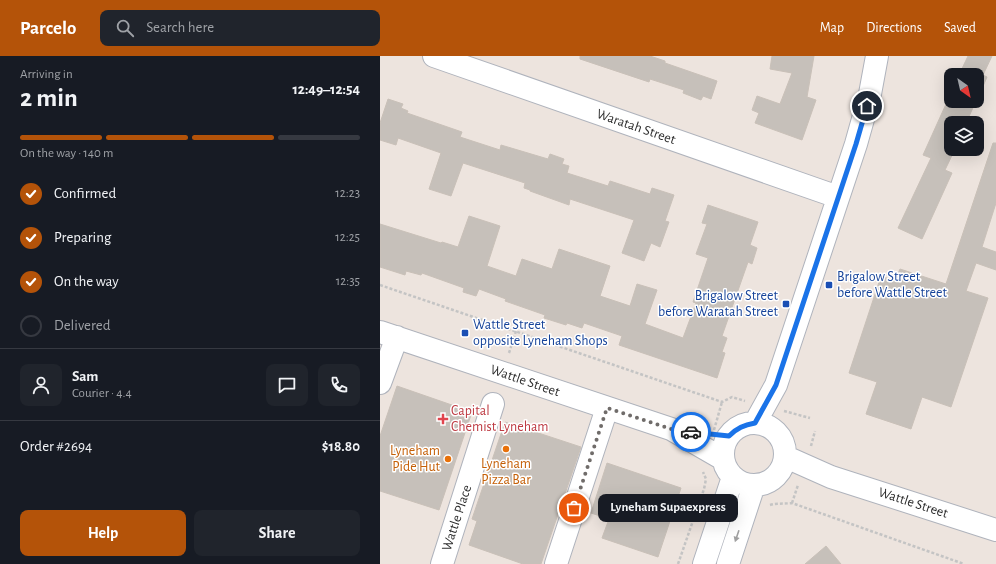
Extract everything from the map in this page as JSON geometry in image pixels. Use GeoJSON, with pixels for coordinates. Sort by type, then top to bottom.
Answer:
{"type":"FeatureCollection","features":[{"type":"Feature","properties":{"kind":"street","name":"Waratah Street"},"geometry":{"type":"LineString","coordinates":[[434,56],[838,197]]}},
{"type":"Feature","properties":{"kind":"street"},"geometry":{"type":"LineString","coordinates":[[755,423],[776,385],[856,144],[870,94],[877,56]]}},
{"type":"Feature","properties":{"kind":"street"},"geometry":{"type":"LineString","coordinates":[[380,383],[388,335]]}},
{"type":"Feature","properties":{"kind":"street","name":"Wattle Street"},"geometry":{"type":"LineString","coordinates":[[388,335],[671,429],[729,436]]}},
{"type":"Feature","properties":{"kind":"street"},"geometry":{"type":"LineString","coordinates":[[776,385],[779,434]]}},
{"type":"Feature","properties":{"kind":"street","name":"Wattle Place"},"geometry":{"type":"LineString","coordinates":[[442,564],[493,404]]}},
{"type":"Feature","properties":{"kind":"street"},"geometry":{"type":"LineString","coordinates":[[556,564],[607,408]]}},
{"type":"Feature","properties":{"kind":"street"},"geometry":{"type":"LineString","coordinates":[[704,564],[728,468],[723,451],[729,436],[740,426],[755,423],[764,424],[779,434],[786,449],[786,457],[781,471],[776,477],[762,485],[754,486],[746,484],[728,468]]}},
{"type":"Feature","properties":{"kind":"street","name":"Wattle Street"},"geometry":{"type":"LineString","coordinates":[[671,429],[728,468]]}},
{"type":"Feature","properties":{"kind":"street","name":"Wattle Street"},"geometry":{"type":"LineString","coordinates":[[786,457],[831,477],[996,530]]}},
{"type":"Feature","properties":{"kind":"street","name":"Wattle Street"},"geometry":{"type":"LineString","coordinates":[[776,477],[831,477]]}},
{"type":"Feature","properties":{"kind":"street"},"geometry":{"type":"LineString","coordinates":[[728,564],[754,486]]}},
{"type":"Feature","properties":{"kind":"path"},"geometry":{"type":"LineString","coordinates":[[380,285],[722,402],[732,397]]}},
{"type":"Feature","properties":{"kind":"path"},"geometry":{"type":"LineString","coordinates":[[678,564],[704,489],[706,479],[703,473]]}},
{"type":"Feature","properties":{"kind":"path"},"geometry":{"type":"LineString","coordinates":[[764,507],[776,503],[792,503],[964,564]]}},
{"type":"Feature","properties":{"kind":"building"},"geometry":{"type":"Polygon","coordinates":[[[580,56],[650,56],[665,61],[665,63],[717,81],[711,99],[703,96],[701,100],[683,93],[684,90],[650,79],[649,82],[580,59],[580,56]]]}},
{"type":"Feature","properties":{"kind":"building"},"geometry":{"type":"Polygon","coordinates":[[[772,56],[814,56],[807,97],[816,100],[802,140],[755,123],[759,113],[752,110],[757,96],[780,104],[792,73],[770,69],[772,56]]]}},
{"type":"Feature","properties":{"kind":"building"},"geometry":{"type":"Polygon","coordinates":[[[968,56],[992,56],[984,73],[984,68],[962,68],[968,56]]]}},
{"type":"Feature","properties":{"kind":"building"},"geometry":{"type":"Polygon","coordinates":[[[984,76],[987,77],[984,84],[984,76]]]}},
{"type":"Feature","properties":{"kind":"building"},"geometry":{"type":"Polygon","coordinates":[[[388,99],[403,104],[401,108],[408,111],[407,113],[462,132],[460,137],[500,150],[501,145],[548,159],[550,154],[564,159],[562,164],[569,166],[567,173],[608,186],[610,181],[650,194],[652,188],[674,195],[665,221],[669,222],[660,247],[651,243],[644,261],[622,253],[634,220],[570,199],[569,205],[524,188],[525,183],[463,163],[451,196],[429,189],[441,153],[398,138],[396,145],[380,140],[380,123],[388,99]]]}},
{"type":"Feature","properties":{"kind":"building"},"geometry":{"type":"Polygon","coordinates":[[[944,108],[973,108],[969,116],[944,116],[944,156],[952,156],[945,170],[952,173],[922,239],[898,228],[931,158],[923,155],[944,108]]]}},
{"type":"Feature","properties":{"kind":"building"},"geometry":{"type":"Polygon","coordinates":[[[993,143],[996,143],[996,203],[982,247],[996,252],[996,270],[976,263],[966,291],[988,298],[951,407],[922,397],[911,429],[866,414],[877,382],[849,373],[881,276],[895,281],[900,269],[946,284],[993,143]]]}},
{"type":"Feature","properties":{"kind":"building"},"geometry":{"type":"Polygon","coordinates":[[[708,205],[758,222],[750,245],[757,248],[752,264],[748,262],[722,336],[727,338],[722,352],[725,353],[717,378],[619,345],[622,336],[584,323],[582,328],[567,323],[566,325],[544,318],[545,315],[505,301],[506,299],[479,289],[476,296],[463,292],[464,288],[422,273],[421,275],[406,271],[405,275],[380,267],[380,224],[458,247],[469,216],[500,226],[487,266],[516,276],[522,259],[552,269],[559,249],[610,266],[600,296],[630,306],[637,284],[657,290],[645,324],[683,338],[696,303],[693,302],[708,258],[696,254],[707,224],[702,223],[708,205]]]}},
{"type":"Feature","properties":{"kind":"building"},"geometry":{"type":"Polygon","coordinates":[[[397,386],[472,412],[439,510],[380,491],[380,436],[397,386]]]}},
{"type":"Feature","properties":{"kind":"building"},"geometry":{"type":"Polygon","coordinates":[[[505,422],[581,447],[541,564],[523,564],[469,545],[477,521],[472,519],[505,422]]]}},
{"type":"Feature","properties":{"kind":"building"},"geometry":{"type":"Polygon","coordinates":[[[607,463],[681,488],[658,557],[602,538],[609,519],[591,513],[607,463]]]}},
{"type":"Feature","properties":{"kind":"building"},"geometry":{"type":"Polygon","coordinates":[[[826,546],[841,564],[805,564],[826,546]]]}},
{"type":"Feature","properties":{"kind":"way so far"},"geometry":{"type":"LineString","coordinates":[[574,508],[607,408],[671,429],[691,432]]}},
{"type":"Feature","properties":{"kind":"place","name":"Brigalow Street before Wattle Street"},"geometry":{"type":"Point","coordinates":[829,285]}},
{"type":"Feature","properties":{"kind":"place","name":"Brigalow Street before Waratah Street"},"geometry":{"type":"Point","coordinates":[786,304]}},
{"type":"Feature","properties":{"kind":"place","name":"Wattle Street opposite Lyneham Shops"},"geometry":{"type":"Point","coordinates":[465,333]}},
{"type":"Feature","properties":{"kind":"place","name":"Capital Chemist Lyneham"},"geometry":{"type":"Point","coordinates":[443,419]}},
{"type":"Feature","properties":{"kind":"place","name":"Lyneham Pizza Bar"},"geometry":{"type":"Point","coordinates":[506,449]}},
{"type":"Feature","properties":{"kind":"place","name":"Lyneham Pide Hut"},"geometry":{"type":"Point","coordinates":[448,459]}},
{"type":"Feature","properties":{"kind":"place","name":"Lyneham Supaexpress"},"geometry":{"type":"Point","coordinates":[574,508]}},
{"type":"Feature","properties":{"kind":"route"},"geometry":{"type":"LineString","coordinates":[[691,432],[729,436],[736,429],[745,424],[755,423],[776,385],[856,144],[867,106]]}}]}
